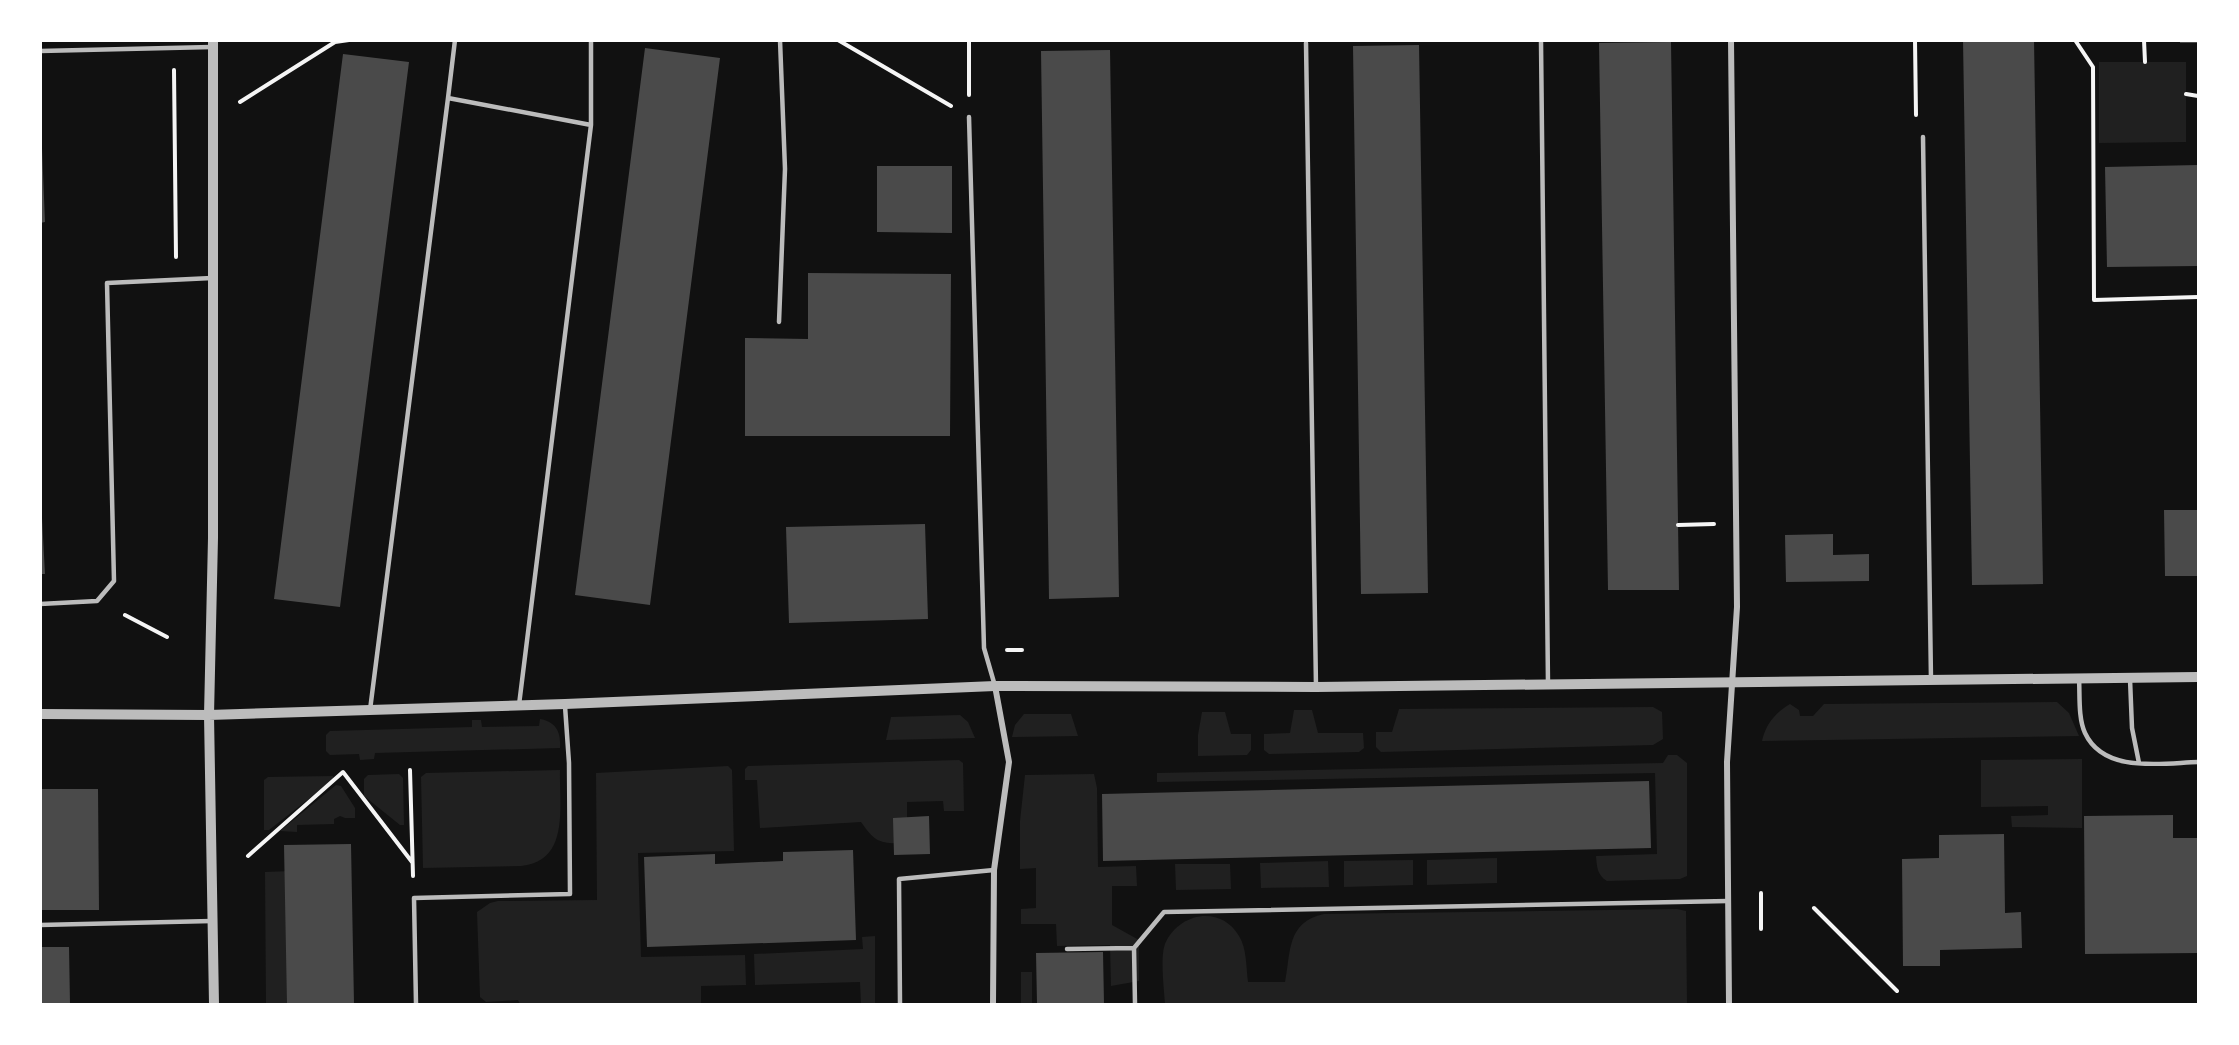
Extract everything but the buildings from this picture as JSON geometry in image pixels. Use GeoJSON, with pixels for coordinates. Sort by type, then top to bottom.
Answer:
{"type":"FeatureCollection","features":[{"type":"Feature","properties":{"kind":"street"},"geometry":{"type":"LineString","coordinates":[[1729,1005],[1727,762],[1737,607],[1731,40]]}},
{"type":"Feature","properties":{"kind":"street"},"geometry":{"type":"LineString","coordinates":[[213,44],[213,538],[209,715],[214,1005]]}},
{"type":"Feature","properties":{"kind":"street"},"geometry":{"type":"LineString","coordinates":[[40,714],[209,715],[565,704],[995,686],[1316,687],[2199,677]]}},
{"type":"Feature","properties":{"kind":"street"},"geometry":{"type":"LineString","coordinates":[[993,1005],[994,870],[1009,762],[995,686]]}},
{"type":"Feature","properties":{"kind":"lane"},"geometry":{"type":"LineString","coordinates":[[370,710],[454,40]]}},
{"type":"Feature","properties":{"kind":"lane"},"geometry":{"type":"LineString","coordinates":[[519,705],[591,125],[591,40]]}},
{"type":"Feature","properties":{"kind":"lane"},"geometry":{"type":"LineString","coordinates":[[779,322],[785,169],[780,40]]}},
{"type":"Feature","properties":{"kind":"lane"},"geometry":{"type":"LineString","coordinates":[[1541,42],[1548,684]]}},
{"type":"Feature","properties":{"kind":"lane"},"geometry":{"type":"LineString","coordinates":[[1306,43],[1316,687]]}},
{"type":"Feature","properties":{"kind":"lane"},"geometry":{"type":"LineString","coordinates":[[40,51],[174,48],[213,44]]}},
{"type":"Feature","properties":{"kind":"lane"},"geometry":{"type":"LineString","coordinates":[[447,98],[591,125]]}},
{"type":"Feature","properties":{"kind":"lane"},"geometry":{"type":"LineString","coordinates":[[969,117],[984,648],[995,686]]}},
{"type":"Feature","properties":{"kind":"lane"},"geometry":{"type":"LineString","coordinates":[[1923,137],[1931,680]]}},
{"type":"Feature","properties":{"kind":"lane"},"geometry":{"type":"LineString","coordinates":[[40,604],[98,601],[114,581],[107,283],[213,278]]}},
{"type":"Feature","properties":{"kind":"lane"},"geometry":{"type":"LineString","coordinates":[[2079,678],[2084,732],[2095,749],[2112,760],[2139,763],[2199,762]]}},
{"type":"Feature","properties":{"kind":"lane"},"geometry":{"type":"LineString","coordinates":[[2130,678],[2132,728],[2139,763]]}},
{"type":"Feature","properties":{"kind":"lane"},"geometry":{"type":"LineString","coordinates":[[416,1005],[414,898],[570,894],[569,764],[565,704]]}},
{"type":"Feature","properties":{"kind":"lane"},"geometry":{"type":"LineString","coordinates":[[900,1005],[899,879],[994,870]]}},
{"type":"Feature","properties":{"kind":"lane"},"geometry":{"type":"LineString","coordinates":[[1135,1005],[1134,948],[1164,912],[1728,901]]}},
{"type":"Feature","properties":{"kind":"lane"},"geometry":{"type":"LineString","coordinates":[[40,925],[212,921]]}},
{"type":"Feature","properties":{"kind":"lane"},"geometry":{"type":"LineString","coordinates":[[1067,949],[1134,948]]}},
{"type":"Feature","properties":{"kind":"path"},"geometry":{"type":"LineString","coordinates":[[240,102],[335,42],[349,40]]}},
{"type":"Feature","properties":{"kind":"path"},"geometry":{"type":"LineString","coordinates":[[838,40],[969,117]]}},
{"type":"Feature","properties":{"kind":"path"},"geometry":{"type":"LineString","coordinates":[[969,40],[969,117]]}},
{"type":"Feature","properties":{"kind":"path"},"geometry":{"type":"LineString","coordinates":[[1915,40],[1917,119],[1923,137]]}},
{"type":"Feature","properties":{"kind":"path"},"geometry":{"type":"LineString","coordinates":[[2075,40],[2092,67],[2094,300],[2199,297]]}},
{"type":"Feature","properties":{"kind":"path"},"geometry":{"type":"LineString","coordinates":[[2144,40],[2145,62]]}},
{"type":"Feature","properties":{"kind":"path"},"geometry":{"type":"LineString","coordinates":[[167,281],[177,261],[174,48]]}},
{"type":"Feature","properties":{"kind":"path"},"geometry":{"type":"LineString","coordinates":[[2186,94],[2199,96]]}},
{"type":"Feature","properties":{"kind":"path"},"geometry":{"type":"LineString","coordinates":[[1678,525],[1720,524]]}},
{"type":"Feature","properties":{"kind":"path"},"geometry":{"type":"LineString","coordinates":[[125,615],[167,637]]}},
{"type":"Feature","properties":{"kind":"path"},"geometry":{"type":"LineString","coordinates":[[410,770],[414,898]]}},
{"type":"Feature","properties":{"kind":"path"},"geometry":{"type":"LineString","coordinates":[[248,855],[344,772],[412,862]]}},
{"type":"Feature","properties":{"kind":"path"},"geometry":{"type":"LineString","coordinates":[[1761,892],[1761,929]]}},
{"type":"Feature","properties":{"kind":"path"},"geometry":{"type":"LineString","coordinates":[[1814,908],[1897,991]]}},
{"type":"Feature","properties":{"kind":"shaded area"},"geometry":{"type":"Polygon","coordinates":[[[2099,62],[2186,62],[2186,142],[2099,143],[2099,62]]]}},
{"type":"Feature","properties":{"kind":"shaded area"},"geometry":{"type":"Polygon","coordinates":[[[2057,702],[2069,713],[2079,736],[1762,741],[1772,720],[1790,704],[1799,710],[1800,716],[1813,716],[1824,704],[2057,702]]]}},
{"type":"Feature","properties":{"kind":"shaded area"},"geometry":{"type":"Polygon","coordinates":[[[1653,707],[1662,712],[1663,739],[1653,745],[1381,752],[1376,747],[1376,732],[1392,732],[1399,709],[1653,707]]]}},
{"type":"Feature","properties":{"kind":"shaded area"},"geometry":{"type":"Polygon","coordinates":[[[1294,710],[1312,710],[1318,733],[1363,733],[1364,748],[1359,752],[1269,754],[1264,750],[1264,734],[1290,733],[1294,710]]]}},
{"type":"Feature","properties":{"kind":"shaded area"},"geometry":{"type":"Polygon","coordinates":[[[1202,712],[1225,712],[1231,734],[1251,734],[1251,750],[1247,755],[1198,756],[1198,735],[1202,712]]]}},
{"type":"Feature","properties":{"kind":"shaded area"},"geometry":{"type":"Polygon","coordinates":[[[1024,714],[1071,714],[1078,736],[1012,737],[1015,725],[1024,714]]]}},
{"type":"Feature","properties":{"kind":"shaded area"},"geometry":{"type":"Polygon","coordinates":[[[960,715],[968,722],[975,738],[886,740],[891,717],[960,715]]]}},
{"type":"Feature","properties":{"kind":"shaded area"},"geometry":{"type":"Polygon","coordinates":[[[540,719],[546,720],[557,729],[560,748],[375,753],[374,759],[360,760],[359,754],[330,755],[326,751],[326,735],[330,731],[472,727],[472,720],[481,720],[482,727],[539,726],[540,719]]]}},
{"type":"Feature","properties":{"kind":"shaded area"},"geometry":{"type":"Polygon","coordinates":[[[1668,755],[1677,755],[1687,763],[1687,876],[1680,879],[1607,881],[1601,876],[1597,867],[1596,856],[1657,854],[1655,773],[1157,782],[1157,773],[1663,763],[1668,755]]]}},
{"type":"Feature","properties":{"kind":"shaded area"},"geometry":{"type":"Polygon","coordinates":[[[2082,759],[2082,828],[2012,827],[2011,816],[2048,815],[2048,806],[1981,807],[1981,760],[2082,759]]]}},
{"type":"Feature","properties":{"kind":"shaded area"},"geometry":{"type":"Polygon","coordinates":[[[959,760],[963,763],[964,811],[944,811],[943,801],[907,802],[907,836],[904,843],[889,843],[874,838],[861,822],[760,828],[757,780],[745,780],[745,769],[748,766],[959,760]]]}},
{"type":"Feature","properties":{"kind":"shaded area"},"geometry":{"type":"Polygon","coordinates":[[[728,766],[732,770],[734,851],[638,853],[641,957],[745,955],[746,985],[701,986],[701,1004],[520,1004],[518,1000],[486,1002],[480,997],[477,912],[490,903],[498,901],[597,900],[596,773],[728,766]]]}},
{"type":"Feature","properties":{"kind":"shaded area"},"geometry":{"type":"Polygon","coordinates":[[[560,770],[560,815],[555,843],[548,854],[537,862],[521,866],[423,868],[421,777],[426,773],[560,770]]]}},
{"type":"Feature","properties":{"kind":"shaded area"},"geometry":{"type":"Polygon","coordinates":[[[399,774],[403,778],[404,825],[400,825],[364,796],[364,779],[368,775],[399,774]]]}},
{"type":"Feature","properties":{"kind":"shaded area"},"geometry":{"type":"Polygon","coordinates":[[[1094,774],[1097,788],[1098,867],[1136,866],[1137,886],[1112,886],[1112,925],[1139,940],[1139,981],[1111,986],[1110,945],[1057,946],[1056,924],[1021,924],[1021,909],[1036,908],[1036,868],[1020,869],[1020,821],[1025,775],[1094,774]]]}},
{"type":"Feature","properties":{"kind":"shaded area"},"geometry":{"type":"Polygon","coordinates":[[[333,776],[333,780],[269,830],[264,830],[264,780],[268,777],[333,776]]]}},
{"type":"Feature","properties":{"kind":"shaded area"},"geometry":{"type":"Polygon","coordinates":[[[336,785],[341,786],[355,808],[355,818],[340,816],[334,819],[334,824],[297,825],[297,832],[280,831],[336,785]]]}},
{"type":"Feature","properties":{"kind":"shaded area"},"geometry":{"type":"Polygon","coordinates":[[[1497,858],[1497,883],[1427,885],[1427,860],[1497,858]]]}},
{"type":"Feature","properties":{"kind":"shaded area"},"geometry":{"type":"Polygon","coordinates":[[[1413,860],[1413,885],[1344,887],[1344,861],[1413,860]]]}},
{"type":"Feature","properties":{"kind":"shaded area"},"geometry":{"type":"Polygon","coordinates":[[[1328,861],[1329,887],[1261,888],[1260,863],[1328,861]]]}},
{"type":"Feature","properties":{"kind":"shaded area"},"geometry":{"type":"Polygon","coordinates":[[[1175,864],[1230,864],[1231,889],[1176,890],[1175,864]]]}},
{"type":"Feature","properties":{"kind":"shaded area"},"geometry":{"type":"Polygon","coordinates":[[[291,871],[292,1004],[266,1004],[265,872],[291,871]]]}},
{"type":"Feature","properties":{"kind":"shaded area"},"geometry":{"type":"Polygon","coordinates":[[[1677,909],[1686,911],[1687,1004],[1165,1004],[1163,965],[1165,944],[1171,933],[1180,925],[1200,916],[1211,916],[1222,920],[1239,936],[1245,952],[1248,982],[1285,982],[1292,940],[1297,931],[1312,918],[1324,914],[1677,909]]]}},
{"type":"Feature","properties":{"kind":"shaded area"},"geometry":{"type":"Polygon","coordinates":[[[875,936],[875,1004],[861,1004],[860,982],[755,985],[754,954],[863,949],[862,937],[875,936]]]}},
{"type":"Feature","properties":{"kind":"shaded area"},"geometry":{"type":"Polygon","coordinates":[[[1021,972],[1032,972],[1032,1004],[1021,1004],[1021,972]]]}}]}
